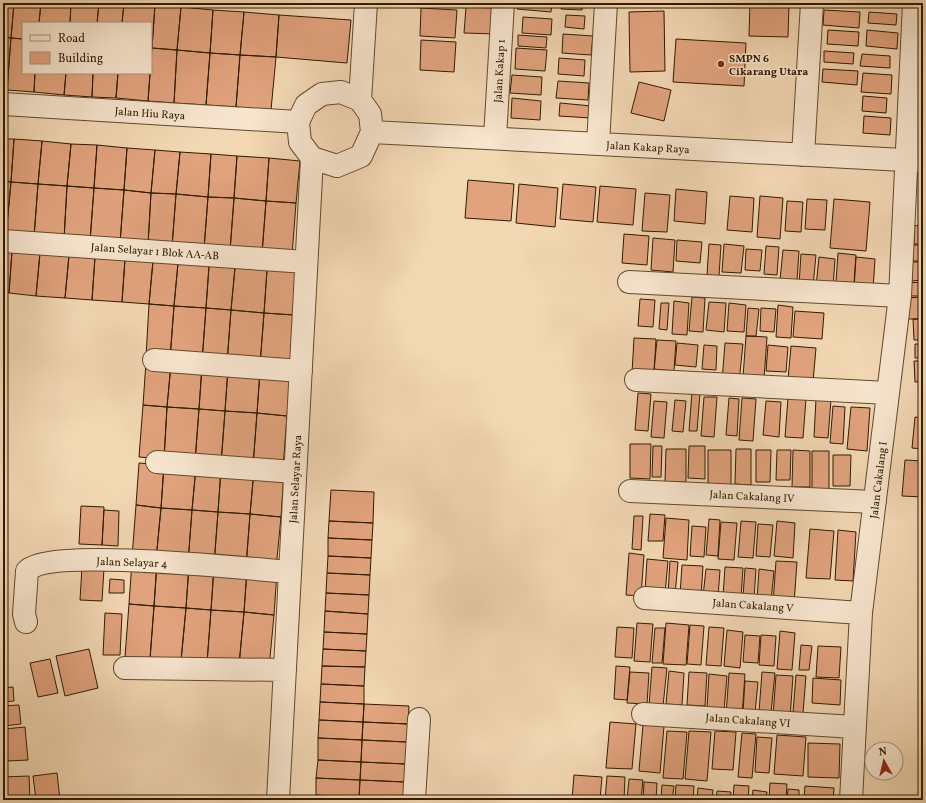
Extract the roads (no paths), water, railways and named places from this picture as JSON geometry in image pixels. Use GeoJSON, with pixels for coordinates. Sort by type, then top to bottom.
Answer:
{"type":"FeatureCollection","features":[{"type":"Feature","properties":{"kind":"street"},"geometry":{"type":"LineString","coordinates":[[360,3],[360,100]]}},
{"type":"Feature","properties":{"kind":"street","name":"Jalan Kakap 1"},"geometry":{"type":"LineString","coordinates":[[495,138],[503,3]]}},
{"type":"Feature","properties":{"kind":"street"},"geometry":{"type":"LineString","coordinates":[[598,144],[606,3]]}},
{"type":"Feature","properties":{"kind":"street"},"geometry":{"type":"LineString","coordinates":[[803,155],[812,3]]}},
{"type":"Feature","properties":{"kind":"street","name":"Jalan Cakalang I"},"geometry":{"type":"LineString","coordinates":[[851,800],[861,613],[900,296],[915,160],[914,3]]}},
{"type":"Feature","properties":{"kind":"street"},"geometry":{"type":"LineString","coordinates":[[341,92],[360,100],[370,114],[372,132],[361,156],[337,166],[312,158],[300,142],[298,122],[306,105],[322,94],[341,92]]}},
{"type":"Feature","properties":{"kind":"street","name":"Jalan Hiu Raya"},"geometry":{"type":"LineString","coordinates":[[3,104],[298,122]]}},
{"type":"Feature","properties":{"kind":"street","name":"Jalan Kakap Raya"},"geometry":{"type":"LineString","coordinates":[[372,132],[915,160]]}},
{"type":"Feature","properties":{"kind":"street","name":"Jalan Selayar Raya"},"geometry":{"type":"LineString","coordinates":[[278,800],[312,158]]}},
{"type":"Feature","properties":{"kind":"street","name":"Jalan Selayar 1 Blok AA-AB"},"geometry":{"type":"LineString","coordinates":[[3,241],[306,262]]}},
{"type":"Feature","properties":{"kind":"street"},"geometry":{"type":"LineString","coordinates":[[629,282],[900,296]]}},
{"type":"Feature","properties":{"kind":"street"},"geometry":{"type":"LineString","coordinates":[[154,360],[301,371]]}},
{"type":"Feature","properties":{"kind":"street"},"geometry":{"type":"LineString","coordinates":[[636,380],[888,393]]}},
{"type":"Feature","properties":{"kind":"street"},"geometry":{"type":"LineString","coordinates":[[157,462],[295,472]]}},
{"type":"Feature","properties":{"kind":"street","name":"Jalan Cakalang IV"},"geometry":{"type":"LineString","coordinates":[[630,491],[875,502]]}},
{"type":"Feature","properties":{"kind":"street","name":"Jalan Selayar 4"},"geometry":{"type":"LineString","coordinates":[[26,622],[24,614],[28,571],[32,567],[49,562],[61,560],[122,560],[290,572]]}},
{"type":"Feature","properties":{"kind":"street","name":"Jalan Cakalang V"},"geometry":{"type":"LineString","coordinates":[[645,598],[861,613]]}},
{"type":"Feature","properties":{"kind":"street"},"geometry":{"type":"LineString","coordinates":[[125,668],[285,670]]}},
{"type":"Feature","properties":{"kind":"street","name":"Jalan Cakalang VI"},"geometry":{"type":"LineString","coordinates":[[643,714],[854,727]]}},
{"type":"Feature","properties":{"kind":"street"},"geometry":{"type":"LineString","coordinates":[[414,800],[419,719]]}},
{"type":"Feature","properties":{"kind":"place","name":"SMPN 6 Cikarang Utara"},"geometry":{"type":"Point","coordinates":[721,64]}}]}
